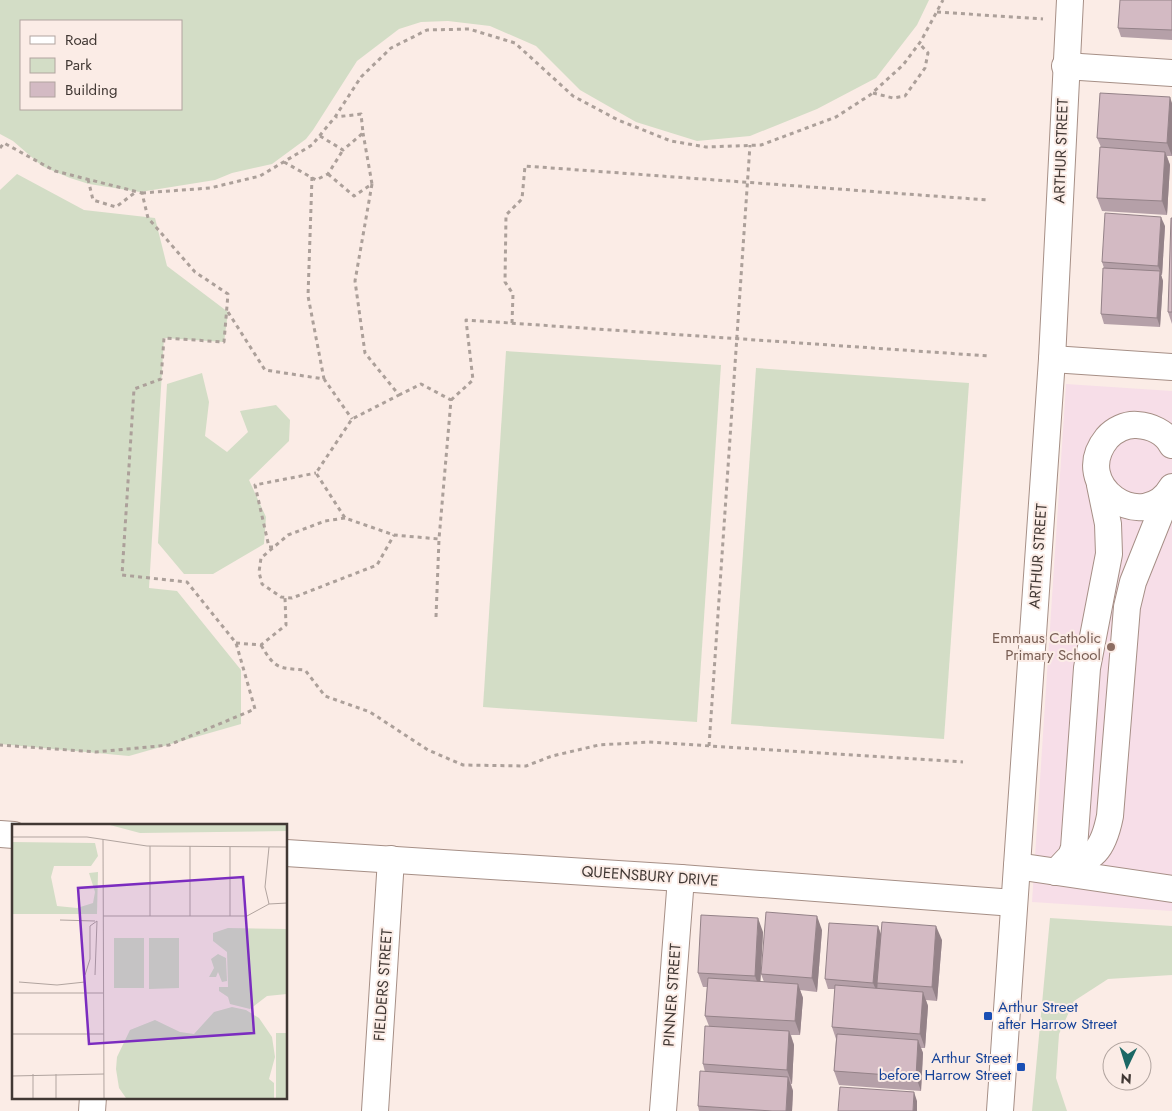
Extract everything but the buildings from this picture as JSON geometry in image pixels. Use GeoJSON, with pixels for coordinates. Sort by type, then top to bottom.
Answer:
{"type":"FeatureCollection","features":[{"type":"Feature","properties":{"kind":"street","name":"ARTHUR STREET"},"geometry":{"type":"LineString","coordinates":[[1000,1111],[1052,359],[1069,10]]}},
{"type":"Feature","properties":{"kind":"street"},"geometry":{"type":"LineString","coordinates":[[1065,66],[1172,73]]}},
{"type":"Feature","properties":{"kind":"street"},"geometry":{"type":"LineString","coordinates":[[1052,359],[1172,367]]}},
{"type":"Feature","properties":{"kind":"street"},"geometry":{"type":"LineString","coordinates":[[1056,872],[1071,856],[1074,848],[1087,668],[1109,554],[1108,524],[1096,472],[1096,458],[1101,445],[1115,431],[1134,425],[1148,426],[1160,432],[1171,442]]}},
{"type":"Feature","properties":{"kind":"street"},"geometry":{"type":"LineString","coordinates":[[1100,485],[1114,500],[1133,507],[1146,506],[1159,501],[1171,490]]}},
{"type":"Feature","properties":{"kind":"street"},"geometry":{"type":"LineString","coordinates":[[1056,872],[1090,858],[1106,837],[1110,816],[1127,607],[1133,582],[1171,490]]}},
{"type":"Feature","properties":{"kind":"street","name":"QUEENSBURY DRIVE"},"geometry":{"type":"LineString","coordinates":[[288,853],[681,878],[1014,903]]}},
{"type":"Feature","properties":{"kind":"street","name":"FIELDERS STREET"},"geometry":{"type":"LineString","coordinates":[[375,1111],[391,859]]}},
{"type":"Feature","properties":{"kind":"street"},"geometry":{"type":"LineString","coordinates":[[1017,866],[1172,889]]}},
{"type":"Feature","properties":{"kind":"street","name":"PINNER STREET"},"geometry":{"type":"LineString","coordinates":[[663,1111],[681,878]]}},
{"type":"Feature","properties":{"kind":"street"},"geometry":{"type":"LineString","coordinates":[[92,1111],[93,1098]]}},
{"type":"Feature","properties":{"kind":"path"},"geometry":{"type":"LineString","coordinates":[[0,148],[2,142],[55,171],[142,192],[210,188],[260,176],[312,145],[335,117],[361,77],[391,48],[427,30],[469,29],[515,43],[572,96],[618,120],[671,141],[706,147],[761,145],[836,117],[872,93],[903,65],[919,43],[943,0]]}},
{"type":"Feature","properties":{"kind":"path"},"geometry":{"type":"LineString","coordinates":[[937,12],[1069,10]]}},
{"type":"Feature","properties":{"kind":"path"},"geometry":{"type":"LineString","coordinates":[[872,93],[893,98],[905,96],[925,68],[928,53],[919,43]]}},
{"type":"Feature","properties":{"kind":"path"},"geometry":{"type":"LineString","coordinates":[[335,117],[361,114],[372,184],[355,281],[365,353],[399,395]]}},
{"type":"Feature","properties":{"kind":"path"},"geometry":{"type":"LineString","coordinates":[[284,162],[316,180],[328,174],[343,150],[363,133]]}},
{"type":"Feature","properties":{"kind":"path"},"geometry":{"type":"LineString","coordinates":[[320,136],[343,150]]}},
{"type":"Feature","properties":{"kind":"path"},"geometry":{"type":"LineString","coordinates":[[709,746],[750,145]]}},
{"type":"Feature","properties":{"kind":"path"},"geometry":{"type":"LineString","coordinates":[[512,323],[513,294],[505,282],[506,215],[522,199],[525,166],[988,200]]}},
{"type":"Feature","properties":{"kind":"path"},"geometry":{"type":"LineString","coordinates":[[328,174],[354,196],[372,184]]}},
{"type":"Feature","properties":{"kind":"path"},"geometry":{"type":"LineString","coordinates":[[312,178],[308,296],[324,379],[352,419]]}},
{"type":"Feature","properties":{"kind":"path"},"geometry":{"type":"LineString","coordinates":[[88,179],[93,200],[116,207],[137,191]]}},
{"type":"Feature","properties":{"kind":"path"},"geometry":{"type":"LineString","coordinates":[[0,745],[96,752],[169,744],[255,709],[236,643],[187,582],[122,575],[134,390],[161,379],[164,338],[224,342],[228,312],[228,294],[195,272],[148,218],[142,192]]}},
{"type":"Feature","properties":{"kind":"path"},"geometry":{"type":"LineString","coordinates":[[228,312],[265,370],[324,379]]}},
{"type":"Feature","properties":{"kind":"path"},"geometry":{"type":"LineString","coordinates":[[436,617],[439,538],[451,400],[473,380],[466,320],[989,356]]}},
{"type":"Feature","properties":{"kind":"path"},"geometry":{"type":"LineString","coordinates":[[274,547],[269,547],[256,485],[316,474],[352,419],[421,384],[451,400]]}},
{"type":"Feature","properties":{"kind":"path"},"geometry":{"type":"LineString","coordinates":[[316,474],[346,518]]}},
{"type":"Feature","properties":{"kind":"path"},"geometry":{"type":"LineString","coordinates":[[394,535],[377,565],[292,598],[285,598],[272,592],[262,584],[259,572],[261,558],[288,535],[325,521],[346,518],[394,535],[439,538]]}},
{"type":"Feature","properties":{"kind":"path"},"geometry":{"type":"LineString","coordinates":[[236,643],[261,645],[286,625],[285,598]]}},
{"type":"Feature","properties":{"kind":"path"},"geometry":{"type":"LineString","coordinates":[[261,645],[272,663],[285,669],[305,670],[325,696],[370,712],[428,750],[464,765],[526,766],[552,756],[599,745],[648,742],[962,762]]}},
{"type":"Feature","properties":{"kind":"shaded area","name":"Emmaus Catholic Primary School"},"geometry":{"type":"Polygon","coordinates":[[[1066,384],[1172,391],[1172,911],[1032,902],[1066,384]]]}},
{"type":"Feature","properties":{"kind":"green space"},"geometry":{"type":"Polygon","coordinates":[[[0,0],[929,0],[917,25],[876,78],[817,109],[750,136],[697,141],[636,122],[580,90],[536,46],[490,26],[448,21],[421,22],[399,29],[357,61],[306,139],[272,164],[232,173],[215,180],[140,192],[89,184],[42,166],[13,141],[0,134],[0,0]]]}},
{"type":"Feature","properties":{"kind":"green space"},"geometry":{"type":"Polygon","coordinates":[[[17,174],[84,210],[155,218],[167,266],[228,312],[224,342],[164,338],[149,588],[177,591],[241,670],[241,724],[129,756],[0,744],[0,190],[17,174]]]}},
{"type":"Feature","properties":{"kind":"green space"},"geometry":{"type":"Polygon","coordinates":[[[506,351],[721,365],[697,722],[483,707],[506,351]]]}},
{"type":"Feature","properties":{"kind":"green space"},"geometry":{"type":"Polygon","coordinates":[[[756,368],[969,383],[944,739],[731,724],[756,368]]]}},
{"type":"Feature","properties":{"kind":"green space"},"geometry":{"type":"Polygon","coordinates":[[[202,373],[209,402],[205,436],[227,452],[248,432],[240,411],[276,405],[290,420],[289,441],[249,480],[266,517],[264,544],[213,574],[184,574],[158,543],[167,384],[202,373]]]}},
{"type":"Feature","properties":{"kind":"green space"},"geometry":{"type":"Polygon","coordinates":[[[1050,918],[1172,926],[1172,975],[1108,979],[1074,1001],[1059,1034],[1056,1078],[1067,1111],[1032,1111],[1050,918]]]}},
{"type":"Feature","properties":{"kind":"place","name":"Emmaus Catholic Primary School"},"geometry":{"type":"Point","coordinates":[1111,647]}},
{"type":"Feature","properties":{"kind":"place","name":"Arthur Street after Harrow Street"},"geometry":{"type":"Point","coordinates":[988,1016]}},
{"type":"Feature","properties":{"kind":"place","name":"Arthur Street before Harrow Street"},"geometry":{"type":"Point","coordinates":[1021,1067]}}]}
